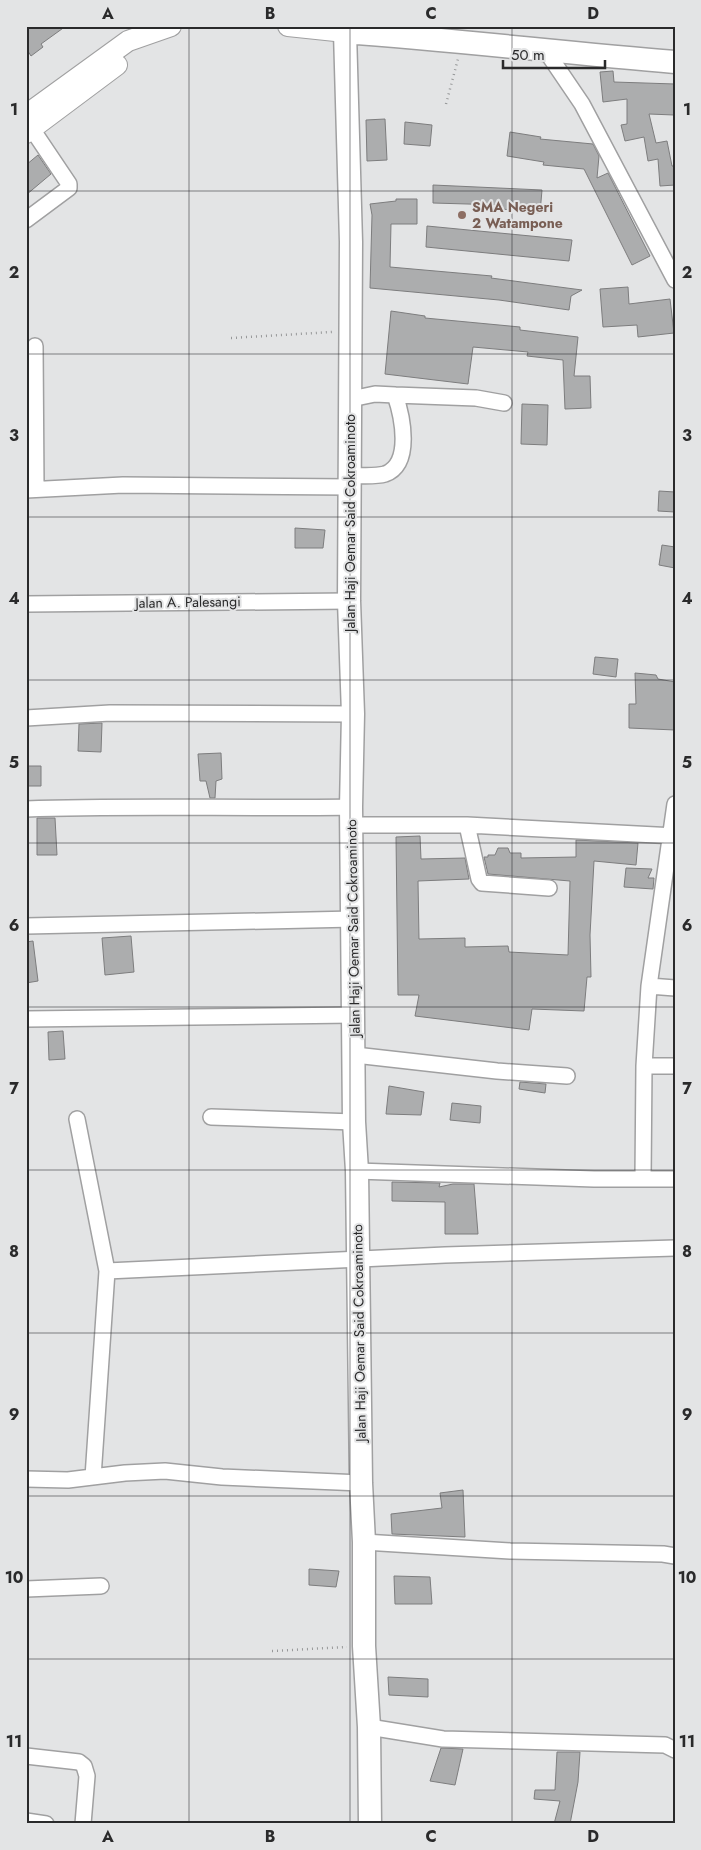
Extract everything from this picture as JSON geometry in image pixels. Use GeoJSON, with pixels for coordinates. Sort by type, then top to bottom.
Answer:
{"type":"FeatureCollection","features":[{"type":"Feature","properties":{"kind":"highway"},"geometry":{"type":"LineString","coordinates":[[344,32],[464,40],[546,51],[675,62]]}},
{"type":"Feature","properties":{"kind":"highway","name":"Jalan Haji Oemar Said Cokroaminoto"},"geometry":{"type":"LineString","coordinates":[[344,32],[352,331],[349,601],[353,714],[351,816],[354,919],[354,1122],[358,1171],[357,1260],[361,1484],[364,1542],[364,1646],[369,1727],[370,1824]]}},
{"type":"Feature","properties":{"kind":"main road"},"geometry":{"type":"LineString","coordinates":[[288,26],[344,32]]}},
{"type":"Feature","properties":{"kind":"main road"},"geometry":{"type":"LineString","coordinates":[[28,126],[135,52],[165,28]]}},
{"type":"Feature","properties":{"kind":"street"},"geometry":{"type":"LineString","coordinates":[[546,51],[582,104],[675,280]]}},
{"type":"Feature","properties":{"kind":"street"},"geometry":{"type":"LineString","coordinates":[[26,220],[69,188],[68,181],[28,126]]}},
{"type":"Feature","properties":{"kind":"street"},"geometry":{"type":"LineString","coordinates":[[35,346],[31,490],[123,485],[350,482],[385,474],[395,467],[403,450],[403,431],[395,395]]}},
{"type":"Feature","properties":{"kind":"street"},"geometry":{"type":"LineString","coordinates":[[351,399],[375,394],[476,398],[504,403]]}},
{"type":"Feature","properties":{"kind":"street","name":"Jalan A. Palesangi"},"geometry":{"type":"LineString","coordinates":[[26,604],[349,601]]}},
{"type":"Feature","properties":{"kind":"street"},"geometry":{"type":"LineString","coordinates":[[26,718],[119,713],[353,714]]}},
{"type":"Feature","properties":{"kind":"street"},"geometry":{"type":"LineString","coordinates":[[643,1178],[644,1066],[649,986],[673,836],[675,804]]}},
{"type":"Feature","properties":{"kind":"street"},"geometry":{"type":"LineString","coordinates":[[26,809],[116,806],[185,808],[351,816],[467,825],[673,836]]}},
{"type":"Feature","properties":{"kind":"street"},"geometry":{"type":"LineString","coordinates":[[467,825],[479,879],[482,883],[549,888]]}},
{"type":"Feature","properties":{"kind":"street"},"geometry":{"type":"LineString","coordinates":[[26,926],[354,919]]}},
{"type":"Feature","properties":{"kind":"street"},"geometry":{"type":"LineString","coordinates":[[649,986],[675,988]]}},
{"type":"Feature","properties":{"kind":"street"},"geometry":{"type":"LineString","coordinates":[[26,1018],[354,1015]]}},
{"type":"Feature","properties":{"kind":"street"},"geometry":{"type":"LineString","coordinates":[[355,1055],[498,1071],[567,1076]]}},
{"type":"Feature","properties":{"kind":"street"},"geometry":{"type":"LineString","coordinates":[[644,1066],[675,1066]]}},
{"type":"Feature","properties":{"kind":"street"},"geometry":{"type":"LineString","coordinates":[[211,1117],[354,1122]]}},
{"type":"Feature","properties":{"kind":"street"},"geometry":{"type":"LineString","coordinates":[[77,1119],[108,1271],[93,1477]]}},
{"type":"Feature","properties":{"kind":"street"},"geometry":{"type":"LineString","coordinates":[[358,1171],[594,1179],[675,1179]]}},
{"type":"Feature","properties":{"kind":"street"},"geometry":{"type":"LineString","coordinates":[[108,1271],[499,1252],[675,1248]]}},
{"type":"Feature","properties":{"kind":"street"},"geometry":{"type":"LineString","coordinates":[[26,1479],[68,1480],[165,1471],[222,1477],[361,1484]]}},
{"type":"Feature","properties":{"kind":"street"},"geometry":{"type":"LineString","coordinates":[[364,1542],[510,1551],[663,1554],[675,1556]]}},
{"type":"Feature","properties":{"kind":"street"},"geometry":{"type":"LineString","coordinates":[[26,1589],[101,1586]]}},
{"type":"Feature","properties":{"kind":"street"},"geometry":{"type":"LineString","coordinates":[[369,1727],[443,1739],[646,1744],[665,1745],[675,1750]]}},
{"type":"Feature","properties":{"kind":"street"},"geometry":{"type":"LineString","coordinates":[[26,1756],[79,1762],[84,1766],[87,1776],[83,1824]]}},
{"type":"Feature","properties":{"kind":"street"},"geometry":{"type":"LineString","coordinates":[[26,1821],[46,1824]]}},
{"type":"Feature","properties":{"kind":"path"},"geometry":{"type":"LineString","coordinates":[[446,104],[464,40]]}},
{"type":"Feature","properties":{"kind":"path"},"geometry":{"type":"LineString","coordinates":[[231,338],[352,331]]}},
{"type":"Feature","properties":{"kind":"path"},"geometry":{"type":"LineString","coordinates":[[272,1651],[364,1646]]}},
{"type":"Feature","properties":{"kind":"building"},"geometry":{"type":"Polygon","coordinates":[[[26,26],[66,26],[41,44],[43,47],[31,56],[26,48],[26,26]]]}},
{"type":"Feature","properties":{"kind":"building"},"geometry":{"type":"Polygon","coordinates":[[[613,71],[614,82],[675,84],[674,115],[649,114],[656,143],[667,141],[672,166],[675,166],[675,185],[660,186],[658,159],[648,161],[644,137],[625,141],[621,125],[627,124],[627,99],[603,102],[600,72],[613,71]]]}},
{"type":"Feature","properties":{"kind":"building"},"geometry":{"type":"Polygon","coordinates":[[[385,119],[387,160],[367,161],[366,120],[385,119]]]}},
{"type":"Feature","properties":{"kind":"building"},"geometry":{"type":"Polygon","coordinates":[[[405,122],[432,125],[430,146],[404,144],[405,122]]]}},
{"type":"Feature","properties":{"kind":"building"},"geometry":{"type":"Polygon","coordinates":[[[510,132],[541,137],[540,139],[593,144],[599,156],[597,178],[608,173],[650,256],[632,265],[584,169],[543,165],[544,162],[507,156],[510,132]]]}},
{"type":"Feature","properties":{"kind":"building"},"geometry":{"type":"Polygon","coordinates":[[[38,155],[51,174],[26,195],[26,165],[38,155]]]}},
{"type":"Feature","properties":{"kind":"building"},"geometry":{"type":"Polygon","coordinates":[[[433,185],[542,190],[540,213],[502,209],[502,205],[433,203],[433,185]]]}},
{"type":"Feature","properties":{"kind":"building"},"geometry":{"type":"Polygon","coordinates":[[[396,199],[417,199],[417,224],[391,224],[390,267],[492,276],[491,278],[582,290],[571,296],[569,310],[499,300],[370,288],[372,215],[370,204],[396,201],[396,199]]]}},
{"type":"Feature","properties":{"kind":"building"},"geometry":{"type":"Polygon","coordinates":[[[427,226],[572,240],[569,261],[426,247],[427,226]]]}},
{"type":"Feature","properties":{"kind":"building"},"geometry":{"type":"Polygon","coordinates":[[[628,287],[629,304],[670,299],[674,333],[638,337],[637,325],[603,327],[600,289],[628,287]]]}},
{"type":"Feature","properties":{"kind":"building"},"geometry":{"type":"Polygon","coordinates":[[[391,311],[425,316],[425,318],[520,327],[520,330],[578,337],[574,376],[590,376],[591,408],[565,409],[563,360],[527,356],[528,352],[473,347],[468,384],[385,374],[391,311]]]}},
{"type":"Feature","properties":{"kind":"building"},"geometry":{"type":"Polygon","coordinates":[[[522,404],[548,405],[547,445],[521,444],[522,404]]]}},
{"type":"Feature","properties":{"kind":"building"},"geometry":{"type":"Polygon","coordinates":[[[659,491],[675,492],[675,512],[658,511],[659,491]]]}},
{"type":"Feature","properties":{"kind":"building"},"geometry":{"type":"Polygon","coordinates":[[[295,528],[325,530],[323,548],[295,548],[295,528]]]}},
{"type":"Feature","properties":{"kind":"building"},"geometry":{"type":"Polygon","coordinates":[[[662,545],[675,547],[675,568],[659,565],[662,545]]]}},
{"type":"Feature","properties":{"kind":"building"},"geometry":{"type":"Polygon","coordinates":[[[595,657],[618,659],[616,677],[593,674],[595,657]]]}},
{"type":"Feature","properties":{"kind":"building"},"geometry":{"type":"Polygon","coordinates":[[[635,673],[656,675],[658,679],[675,682],[675,730],[629,728],[629,704],[636,704],[635,673]]]}},
{"type":"Feature","properties":{"kind":"building"},"geometry":{"type":"Polygon","coordinates":[[[102,723],[101,752],[78,751],[79,724],[102,723]]]}},
{"type":"Feature","properties":{"kind":"building"},"geometry":{"type":"Polygon","coordinates":[[[221,753],[222,779],[216,781],[215,798],[210,798],[206,781],[200,781],[198,754],[221,753]]]}},
{"type":"Feature","properties":{"kind":"building"},"geometry":{"type":"Polygon","coordinates":[[[26,766],[41,766],[41,786],[26,786],[26,766]]]}},
{"type":"Feature","properties":{"kind":"building"},"geometry":{"type":"Polygon","coordinates":[[[37,818],[55,818],[57,855],[37,855],[37,818]]]}},
{"type":"Feature","properties":{"kind":"building"},"geometry":{"type":"Polygon","coordinates":[[[420,836],[421,859],[465,858],[469,879],[418,881],[419,939],[465,938],[465,947],[508,946],[509,952],[568,955],[570,881],[488,874],[484,857],[495,855],[498,848],[508,848],[510,853],[521,853],[521,858],[576,857],[576,840],[638,843],[636,865],[594,861],[590,935],[591,977],[587,977],[584,1011],[532,1009],[529,1030],[415,1016],[419,995],[398,995],[396,837],[420,836]]]}},
{"type":"Feature","properties":{"kind":"building"},"geometry":{"type":"Polygon","coordinates":[[[626,868],[652,869],[648,878],[654,878],[653,889],[624,887],[626,868]]]}},
{"type":"Feature","properties":{"kind":"building"},"geometry":{"type":"Polygon","coordinates":[[[131,936],[134,972],[105,975],[102,938],[131,936]]]}},
{"type":"Feature","properties":{"kind":"building"},"geometry":{"type":"Polygon","coordinates":[[[33,941],[38,981],[26,983],[26,942],[33,941]]]}},
{"type":"Feature","properties":{"kind":"building"},"geometry":{"type":"Polygon","coordinates":[[[63,1031],[65,1059],[49,1060],[48,1032],[63,1031]]]}},
{"type":"Feature","properties":{"kind":"building"},"geometry":{"type":"Polygon","coordinates":[[[520,1082],[546,1084],[545,1093],[519,1089],[520,1082]]]}},
{"type":"Feature","properties":{"kind":"building"},"geometry":{"type":"Polygon","coordinates":[[[389,1086],[424,1092],[421,1115],[386,1114],[389,1086]]]}},
{"type":"Feature","properties":{"kind":"building"},"geometry":{"type":"Polygon","coordinates":[[[452,1103],[481,1106],[480,1123],[450,1120],[452,1103]]]}},
{"type":"Feature","properties":{"kind":"building"},"geometry":{"type":"Polygon","coordinates":[[[392,1182],[440,1183],[439,1187],[453,1184],[474,1184],[478,1234],[445,1234],[445,1202],[392,1201],[392,1182]]]}},
{"type":"Feature","properties":{"kind":"building"},"geometry":{"type":"Polygon","coordinates":[[[463,1490],[465,1537],[392,1534],[391,1514],[442,1508],[440,1493],[463,1490]]]}},
{"type":"Feature","properties":{"kind":"building"},"geometry":{"type":"Polygon","coordinates":[[[309,1569],[339,1571],[336,1587],[309,1585],[309,1569]]]}},
{"type":"Feature","properties":{"kind":"building"},"geometry":{"type":"Polygon","coordinates":[[[394,1576],[430,1577],[432,1604],[395,1604],[394,1576]]]}},
{"type":"Feature","properties":{"kind":"building"},"geometry":{"type":"Polygon","coordinates":[[[388,1677],[428,1679],[428,1697],[389,1695],[388,1677]]]}},
{"type":"Feature","properties":{"kind":"building"},"geometry":{"type":"Polygon","coordinates":[[[441,1748],[463,1749],[455,1785],[430,1781],[441,1748]]]}},
{"type":"Feature","properties":{"kind":"building"},"geometry":{"type":"Polygon","coordinates":[[[557,1752],[580,1752],[578,1782],[570,1824],[554,1824],[560,1801],[534,1799],[535,1790],[555,1790],[557,1752]]]}},
{"type":"Feature","properties":{"kind":"place","name":"SMA Negeri 2 Watampone"},"geometry":{"type":"Point","coordinates":[462,215]}}]}
